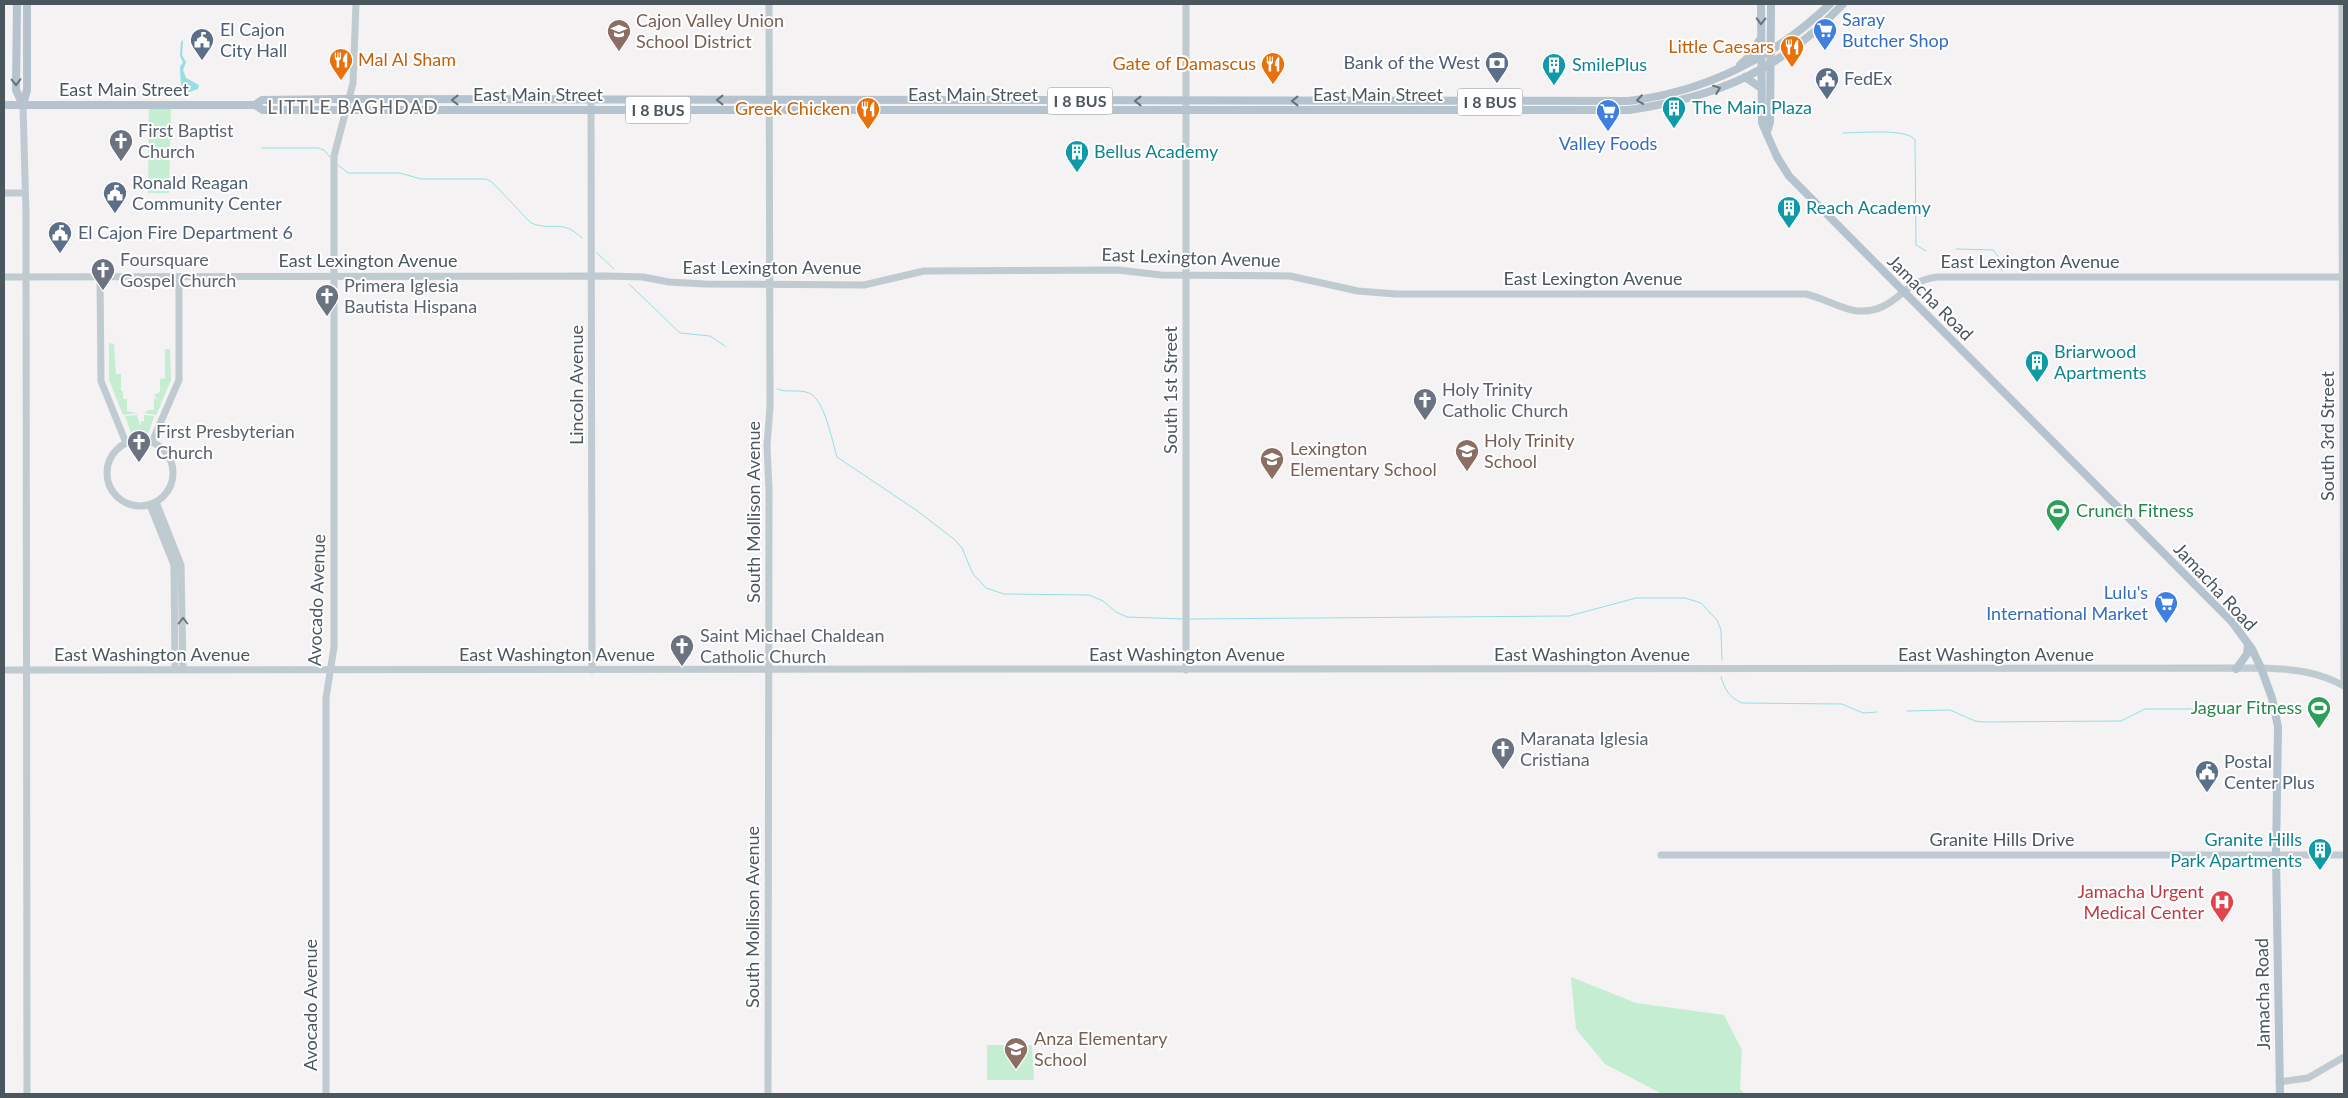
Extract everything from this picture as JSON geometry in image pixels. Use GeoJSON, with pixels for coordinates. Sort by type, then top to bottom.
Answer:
{"type":"FeatureCollection","features":[{"type":"Feature","properties":{"kind":"main road"},"geometry":{"type":"LineString","coordinates":[[17,4],[16,90],[23,105]]}},
{"type":"Feature","properties":{"kind":"main road"},"geometry":{"type":"LineString","coordinates":[[23,105],[27,90],[27,4]]}},
{"type":"Feature","properties":{"kind":"main road","name":"Jamacha Road"},"geometry":{"type":"LineString","coordinates":[[1761,4],[1762,124],[1777,157],[1789,176],[2232,622],[2248,644],[2261,668],[2272,698],[2278,727],[2276,855],[2280,1094]]}},
{"type":"Feature","properties":{"kind":"main road","name":"Jamacha Road"},"geometry":{"type":"LineString","coordinates":[[1767,132],[1770,122],[1770,4]]}},
{"type":"Feature","properties":{"kind":"main road","name":"East Main Street"},"geometry":{"type":"LineString","coordinates":[[23,105],[255,105],[263,110],[1186,110],[1565,106],[1646,99],[1670,94],[1732,72],[1760,58],[1787,41],[1807,26],[1830,4]]}},
{"type":"Feature","properties":{"kind":"main road","name":"East Main Street"},"geometry":{"type":"LineString","coordinates":[[255,105],[262,100],[350,99],[1186,101],[1565,106],[1629,110],[1702,94],[1761,70],[1814,34],[1842,4]]}},
{"type":"Feature","properties":{"kind":"main road"},"geometry":{"type":"LineString","coordinates":[[1770,32],[1772,37],[1778,41],[1787,41]]}},
{"type":"Feature","properties":{"kind":"main road"},"geometry":{"type":"LineString","coordinates":[[17,34],[20,43],[27,46]]}},
{"type":"Feature","properties":{"kind":"main road"},"geometry":{"type":"LineString","coordinates":[[1732,72],[1752,54],[1760,38]]}},
{"type":"Feature","properties":{"kind":"main road"},"geometry":{"type":"LineString","coordinates":[[1745,77],[1761,88]]}},
{"type":"Feature","properties":{"kind":"main road"},"geometry":{"type":"LineString","coordinates":[[648,100],[648,110]]}},
{"type":"Feature","properties":{"kind":"main road","name":"I 8 BUS"},"geometry":{"type":"LineString","coordinates":[[4,105],[23,105]]}},
{"type":"Feature","properties":{"kind":"main road"},"geometry":{"type":"LineString","coordinates":[[2236,668],[2247,654],[2248,644]]}},
{"type":"Feature","properties":{"kind":"street","name":"Avocado Avenue"},"geometry":{"type":"LineString","coordinates":[[326,1094],[326,698],[334,647],[334,156],[348,109],[354,78],[356,4]]}},
{"type":"Feature","properties":{"kind":"street","name":"South Mollison Avenue"},"geometry":{"type":"LineString","coordinates":[[768,1094],[769,491],[767,445],[770,407],[769,4]]}},
{"type":"Feature","properties":{"kind":"street","name":"South 1st Street"},"geometry":{"type":"LineString","coordinates":[[1186,4],[1186,670]]}},
{"type":"Feature","properties":{"kind":"street","name":"South 3rd Street"},"geometry":{"type":"LineString","coordinates":[[2342,4],[2344,686]]}},
{"type":"Feature","properties":{"kind":"street","name":"Lincoln Avenue"},"geometry":{"type":"LineString","coordinates":[[591,100],[592,670]]}},
{"type":"Feature","properties":{"kind":"street"},"geometry":{"type":"LineString","coordinates":[[23,105],[25,193],[27,1094]]}},
{"type":"Feature","properties":{"kind":"street"},"geometry":{"type":"LineString","coordinates":[[4,193],[25,193]]}},
{"type":"Feature","properties":{"kind":"street","name":"East Lexington Avenue"},"geometry":{"type":"LineString","coordinates":[[4,277],[591,276],[643,277],[669,282],[705,284],[864,285],[912,273],[940,271],[1118,270],[1186,275],[1290,276],[1358,291],[1396,294],[1806,294],[1857,311],[1884,307],[1916,282],[1938,277],[2344,277]]}},
{"type":"Feature","properties":{"kind":"street"},"geometry":{"type":"LineString","coordinates":[[100,276],[101,381],[126,443]]}},
{"type":"Feature","properties":{"kind":"street"},"geometry":{"type":"LineString","coordinates":[[152,442],[179,380],[178,276]]}},
{"type":"Feature","properties":{"kind":"street"},"geometry":{"type":"LineString","coordinates":[[142,440],[152,442],[166,452],[173,473],[168,491],[153,503],[128,504],[112,492],[108,483],[108,464],[118,448],[126,443],[142,440]]}},
{"type":"Feature","properties":{"kind":"street"},"geometry":{"type":"LineString","coordinates":[[153,503],[174,565],[175,670]]}},
{"type":"Feature","properties":{"kind":"street"},"geometry":{"type":"LineString","coordinates":[[153,503],[181,565],[183,670]]}},
{"type":"Feature","properties":{"kind":"street","name":"East Washington Avenue"},"geometry":{"type":"LineString","coordinates":[[4,670],[2261,668],[2308,671],[2327,677],[2344,686]]}},
{"type":"Feature","properties":{"kind":"street","name":"Granite Hills Drive"},"geometry":{"type":"LineString","coordinates":[[1661,855],[2344,855]]}},
{"type":"Feature","properties":{"kind":"street"},"geometry":{"type":"LineString","coordinates":[[2280,1082],[2308,1078],[2344,1057]]}},
{"type":"Feature","properties":{"kind":"green space"},"geometry":{"type":"Polygon","coordinates":[[[149,107],[171,107],[169,193],[148,193],[149,107]]]}},
{"type":"Feature","properties":{"kind":"green space"},"geometry":{"type":"Polygon","coordinates":[[[109,343],[114,344],[116,374],[121,374],[121,391],[123,391],[123,399],[127,399],[127,411],[137,413],[123,415],[109,380],[109,343]]]}},
{"type":"Feature","properties":{"kind":"green space"},"geometry":{"type":"Polygon","coordinates":[[[165,349],[170,349],[171,380],[162,401],[159,401],[162,402],[156,415],[144,413],[148,410],[154,410],[154,398],[159,400],[154,395],[160,392],[160,379],[165,378],[165,349]]]}},
{"type":"Feature","properties":{"kind":"green space"},"geometry":{"type":"Polygon","coordinates":[[[137,415],[140,426],[141,421],[144,421],[144,415],[154,416],[149,432],[145,435],[132,435],[125,416],[137,415]]]}},
{"type":"Feature","properties":{"kind":"green space"},"geometry":{"type":"Polygon","coordinates":[[[1571,977],[1636,1003],[1724,1015],[1742,1050],[1740,1089],[1745,1094],[1662,1094],[1605,1064],[1576,1029],[1571,977]]]}},
{"type":"Feature","properties":{"kind":"green space"},"geometry":{"type":"Polygon","coordinates":[[[987,1045],[1032,1045],[1034,1080],[987,1080],[987,1045]]]}},
{"type":"Feature","properties":{"kind":"water"},"geometry":{"type":"Polygon","coordinates":[[[183,40],[182,55],[186,62],[183,70],[186,78],[199,85],[198,89],[189,92],[181,87],[180,67],[183,62],[180,56],[181,42],[183,40]]]}},
{"type":"Feature","properties":{"kind":"waterway"},"geometry":{"type":"LineString","coordinates":[[1843,133],[1893,133],[1911,136],[1915,140],[1916,245],[1926,251]]}},
{"type":"Feature","properties":{"kind":"waterway"},"geometry":{"type":"LineString","coordinates":[[262,148],[318,148],[324,150],[330,157]]}},
{"type":"Feature","properties":{"kind":"waterway"},"geometry":{"type":"LineString","coordinates":[[338,165],[348,173],[400,173],[421,179],[486,179],[492,182],[531,223],[568,228],[582,238]]}},
{"type":"Feature","properties":{"kind":"waterway"},"geometry":{"type":"LineString","coordinates":[[1956,249],[1993,250],[1998,256],[2002,271]]}},
{"type":"Feature","properties":{"kind":"waterway"},"geometry":{"type":"LineString","coordinates":[[597,253],[614,269]]}},
{"type":"Feature","properties":{"kind":"waterway"},"geometry":{"type":"LineString","coordinates":[[629,284],[680,333],[710,336],[725,346]]}},
{"type":"Feature","properties":{"kind":"waterway"},"geometry":{"type":"LineString","coordinates":[[777,389],[801,391],[815,397],[824,412],[837,457],[916,510],[954,539],[962,548],[973,574],[986,588],[1004,594],[1089,595],[1103,601],[1116,612],[1127,617],[1183,619]]}},
{"type":"Feature","properties":{"kind":"waterway"},"geometry":{"type":"LineString","coordinates":[[1189,619],[1569,616],[1636,598],[1685,598],[1701,603],[1717,620],[1721,630],[1722,660]]}},
{"type":"Feature","properties":{"kind":"waterway"},"geometry":{"type":"LineString","coordinates":[[1721,677],[1728,693],[1742,703],[1842,704],[1863,713],[1877,712]]}},
{"type":"Feature","properties":{"kind":"waterway"},"geometry":{"type":"LineString","coordinates":[[1907,711],[1950,710],[1975,721],[1983,722],[2121,721],[2145,709],[2213,709]]}},
{"type":"Feature","properties":{"kind":"place","name":"Saray Butcher Shop"},"geometry":{"type":"Point","coordinates":[1825,51]}},
{"type":"Feature","properties":{"kind":"place","name":"Cajon Valley Union School District"},"geometry":{"type":"Point","coordinates":[619,52]}},
{"type":"Feature","properties":{"kind":"place","name":"El Cajon City Hall"},"geometry":{"type":"Point","coordinates":[202,61]}},
{"type":"Feature","properties":{"kind":"place","name":"Little Caesars"},"geometry":{"type":"Point","coordinates":[1792,68]}},
{"type":"Feature","properties":{"kind":"place","name":"Mal Al Sham"},"geometry":{"type":"Point","coordinates":[341,81]}},
{"type":"Feature","properties":{"kind":"place","name":"Bank of the West"},"geometry":{"type":"Point","coordinates":[1497,84]}},
{"type":"Feature","properties":{"kind":"place","name":"Gate of Damascus"},"geometry":{"type":"Point","coordinates":[1273,85]}},
{"type":"Feature","properties":{"kind":"place","name":"SmilePlus"},"geometry":{"type":"Point","coordinates":[1554,86]}},
{"type":"Feature","properties":{"kind":"place","name":"FedEx"},"geometry":{"type":"Point","coordinates":[1827,100]}},
{"type":"Feature","properties":{"kind":"place","name":"The Main Plaza"},"geometry":{"type":"Point","coordinates":[1674,129]}},
{"type":"Feature","properties":{"kind":"place","name":"Greek Chicken"},"geometry":{"type":"Point","coordinates":[868,130]}},
{"type":"Feature","properties":{"kind":"place","name":"Valley Foods"},"geometry":{"type":"Point","coordinates":[1608,132]}},
{"type":"Feature","properties":{"kind":"place","name":"First Baptist Church"},"geometry":{"type":"Point","coordinates":[121,162]}},
{"type":"Feature","properties":{"kind":"place","name":"Bellus Academy"},"geometry":{"type":"Point","coordinates":[1077,173]}},
{"type":"Feature","properties":{"kind":"place","name":"Ronald Reagan Community Center"},"geometry":{"type":"Point","coordinates":[115,214]}},
{"type":"Feature","properties":{"kind":"place","name":"Reach Academy"},"geometry":{"type":"Point","coordinates":[1789,229]}},
{"type":"Feature","properties":{"kind":"place","name":"El Cajon Fire Department 6"},"geometry":{"type":"Point","coordinates":[60,254]}},
{"type":"Feature","properties":{"kind":"place","name":"Foursquare Gospel Church"},"geometry":{"type":"Point","coordinates":[103,291]}},
{"type":"Feature","properties":{"kind":"place","name":"Primera Iglesia Bautista Hispana"},"geometry":{"type":"Point","coordinates":[327,317]}},
{"type":"Feature","properties":{"kind":"place","name":"Briarwood Apartments"},"geometry":{"type":"Point","coordinates":[2037,383]}},
{"type":"Feature","properties":{"kind":"place","name":"Holy Trinity Catholic Church"},"geometry":{"type":"Point","coordinates":[1425,421]}},
{"type":"Feature","properties":{"kind":"place","name":"First Presbyterian Church"},"geometry":{"type":"Point","coordinates":[139,463]}},
{"type":"Feature","properties":{"kind":"place","name":"Holy Trinity School"},"geometry":{"type":"Point","coordinates":[1467,472]}},
{"type":"Feature","properties":{"kind":"place","name":"Lexington Elementary School"},"geometry":{"type":"Point","coordinates":[1272,480]}},
{"type":"Feature","properties":{"kind":"place","name":"Crunch Fitness"},"geometry":{"type":"Point","coordinates":[2058,532]}},
{"type":"Feature","properties":{"kind":"place","name":"Lulu's International Market"},"geometry":{"type":"Point","coordinates":[2166,624]}},
{"type":"Feature","properties":{"kind":"place","name":"Saint Michael Chaldean Catholic Church"},"geometry":{"type":"Point","coordinates":[682,667]}},
{"type":"Feature","properties":{"kind":"place","name":"Jaguar Fitness"},"geometry":{"type":"Point","coordinates":[2319,729]}},
{"type":"Feature","properties":{"kind":"place","name":"Maranata Iglesia Cristiana"},"geometry":{"type":"Point","coordinates":[1503,770]}},
{"type":"Feature","properties":{"kind":"place","name":"Postal Center Plus"},"geometry":{"type":"Point","coordinates":[2207,793]}},
{"type":"Feature","properties":{"kind":"place","name":"Granite Hills Park Apartments"},"geometry":{"type":"Point","coordinates":[2320,871]}},
{"type":"Feature","properties":{"kind":"place","name":"Jamacha Urgent Medical Center"},"geometry":{"type":"Point","coordinates":[2222,923]}},
{"type":"Feature","properties":{"kind":"place","name":"Anza Elementary School"},"geometry":{"type":"Point","coordinates":[1016,1070]}},
{"type":"Feature","properties":{"kind":"district","name":"LITTLE BAGHDAD"},"geometry":{"type":"Point","coordinates":[353,107]}}]}
